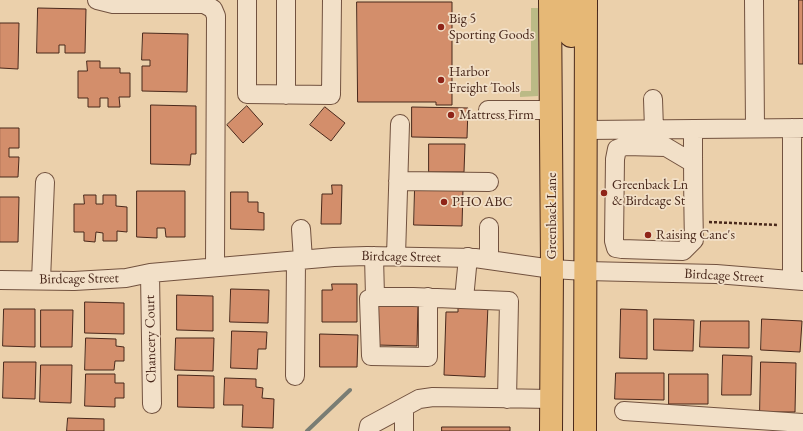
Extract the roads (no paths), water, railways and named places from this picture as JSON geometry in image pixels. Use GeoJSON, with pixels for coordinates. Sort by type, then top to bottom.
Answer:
{"type":"FeatureCollection","features":[{"type":"Feature","properties":{"kind":"main road","name":"Greenback Lane"},"geometry":{"type":"LineString","coordinates":[[550,0],[552,269],[551,431]]}},
{"type":"Feature","properties":{"kind":"main road"},"geometry":{"type":"LineString","coordinates":[[568,0],[570,7],[572,62],[574,65],[586,72]]}},
{"type":"Feature","properties":{"kind":"main road"},"geometry":{"type":"LineString","coordinates":[[585,431],[586,0]]}},
{"type":"Feature","properties":{"kind":"street"},"geometry":{"type":"LineString","coordinates":[[97,0],[113,4],[204,4],[213,9],[216,16],[216,267]]}},
{"type":"Feature","properties":{"kind":"street"},"geometry":{"type":"LineString","coordinates":[[247,0],[247,94],[286,95],[331,95],[332,0]]}},
{"type":"Feature","properties":{"kind":"street"},"geometry":{"type":"LineString","coordinates":[[286,0],[286,95]]}},
{"type":"Feature","properties":{"kind":"street"},"geometry":{"type":"LineString","coordinates":[[754,0],[755,128]]}},
{"type":"Feature","properties":{"kind":"street"},"geometry":{"type":"LineString","coordinates":[[653,99],[654,129]]}},
{"type":"Feature","properties":{"kind":"street"},"geometry":{"type":"LineString","coordinates":[[488,110],[551,110]]}},
{"type":"Feature","properties":{"kind":"street"},"geometry":{"type":"LineString","coordinates":[[396,256],[400,124]]}},
{"type":"Feature","properties":{"kind":"street"},"geometry":{"type":"LineString","coordinates":[[586,130],[797,128],[792,230],[798,281]]}},
{"type":"Feature","properties":{"kind":"street"},"geometry":{"type":"LineString","coordinates":[[693,129],[694,234],[683,251],[616,248],[614,242],[614,159],[617,149],[625,146],[666,146],[693,163]]}},
{"type":"Feature","properties":{"kind":"street"},"geometry":{"type":"LineString","coordinates":[[398,181],[489,182]]}},
{"type":"Feature","properties":{"kind":"street"},"geometry":{"type":"LineString","coordinates":[[41,280],[45,182]]}},
{"type":"Feature","properties":{"kind":"street"},"geometry":{"type":"LineString","coordinates":[[489,227],[489,260]]}},
{"type":"Feature","properties":{"kind":"street"},"geometry":{"type":"LineString","coordinates":[[295,376],[301,228]]}},
{"type":"Feature","properties":{"kind":"street"},"geometry":{"type":"LineString","coordinates":[[374,256],[375,297]]}},
{"type":"Feature","properties":{"kind":"street","name":"Birdcage Street"},"geometry":{"type":"LineString","coordinates":[[0,280],[74,281],[334,257],[396,256],[468,257],[552,269],[716,274],[798,281]]}},
{"type":"Feature","properties":{"kind":"street"},"geometry":{"type":"LineString","coordinates":[[464,299],[468,257]]}},
{"type":"Feature","properties":{"kind":"street","name":"Chancery Court"},"geometry":{"type":"LineString","coordinates":[[150,273],[152,404]]}},
{"type":"Feature","properties":{"kind":"street"},"geometry":{"type":"LineString","coordinates":[[428,297],[428,357],[371,356],[370,299],[375,297],[428,297],[509,301],[507,399]]}},
{"type":"Feature","properties":{"kind":"street"},"geometry":{"type":"LineString","coordinates":[[368,431],[370,426],[419,399],[551,399]]}},
{"type":"Feature","properties":{"kind":"street"},"geometry":{"type":"LineString","coordinates":[[404,408],[404,431]]}},
{"type":"Feature","properties":{"kind":"street"},"geometry":{"type":"LineString","coordinates":[[624,411],[803,423]]}},
{"type":"Feature","properties":{"kind":"waterway"},"geometry":{"type":"LineString","coordinates":[[307,431],[350,390]]}},
{"type":"Feature","properties":{"kind":"place","name":"Big 5 Sporting Goods"},"geometry":{"type":"Point","coordinates":[441,27]}},
{"type":"Feature","properties":{"kind":"place","name":"Harbor Freight Tools"},"geometry":{"type":"Point","coordinates":[441,80]}},
{"type":"Feature","properties":{"kind":"place","name":"Mattress Firm"},"geometry":{"type":"Point","coordinates":[451,115]}},
{"type":"Feature","properties":{"kind":"place","name":"Greenback Ln & Birdcage St"},"geometry":{"type":"Point","coordinates":[604,193]}},
{"type":"Feature","properties":{"kind":"place","name":"PHO ABC"},"geometry":{"type":"Point","coordinates":[444,202]}},
{"type":"Feature","properties":{"kind":"place","name":"Raising Cane's"},"geometry":{"type":"Point","coordinates":[648,235]}}]}
